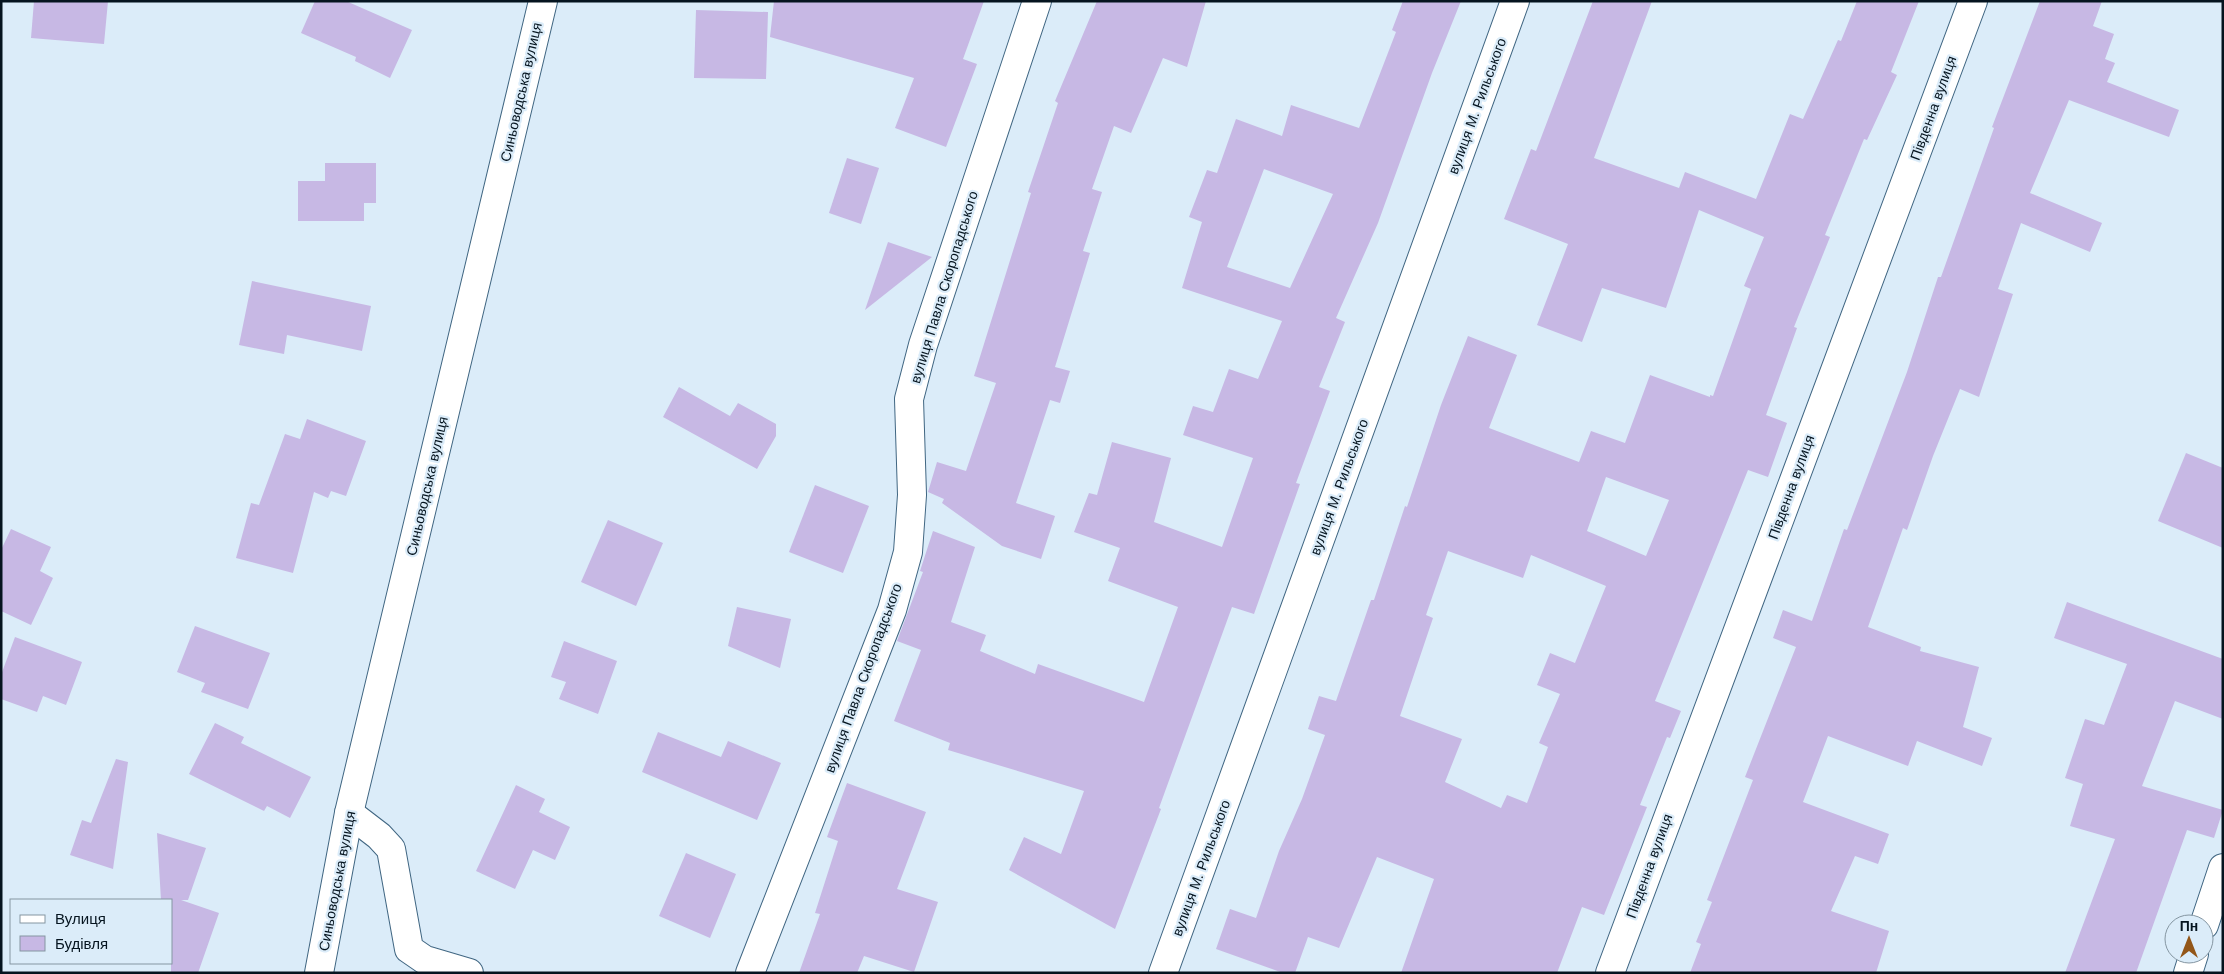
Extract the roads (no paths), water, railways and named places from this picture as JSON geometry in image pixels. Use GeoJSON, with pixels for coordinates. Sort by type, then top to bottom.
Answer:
{"type":"FeatureCollection","features":[{"type":"Feature","properties":{"kind":"street","name":"Синьоводська вулиця"},"geometry":{"type":"LineString","coordinates":[[319,973],[349,814],[543,1]]}},
{"type":"Feature","properties":{"kind":"street","name":"вулиця Павла Скоропадського"},"geometry":{"type":"LineString","coordinates":[[750,973],[892,610],[908,552],[912,495],[909,399],[923,345],[1037,1]]}},
{"type":"Feature","properties":{"kind":"street","name":"вулиця М. Рильського"},"geometry":{"type":"LineString","coordinates":[[1163,973],[1514,1]]}},
{"type":"Feature","properties":{"kind":"street","name":"Південна вулиця"},"geometry":{"type":"LineString","coordinates":[[1610,973],[1973,1]]}},
{"type":"Feature","properties":{"kind":"street"},"geometry":{"type":"LineString","coordinates":[[349,814],[380,836],[391,849],[409,949],[426,960],[469,973]]}},
{"type":"Feature","properties":{"kind":"street"},"geometry":{"type":"LineString","coordinates":[[2208,914],[2223,868]]}}]}
